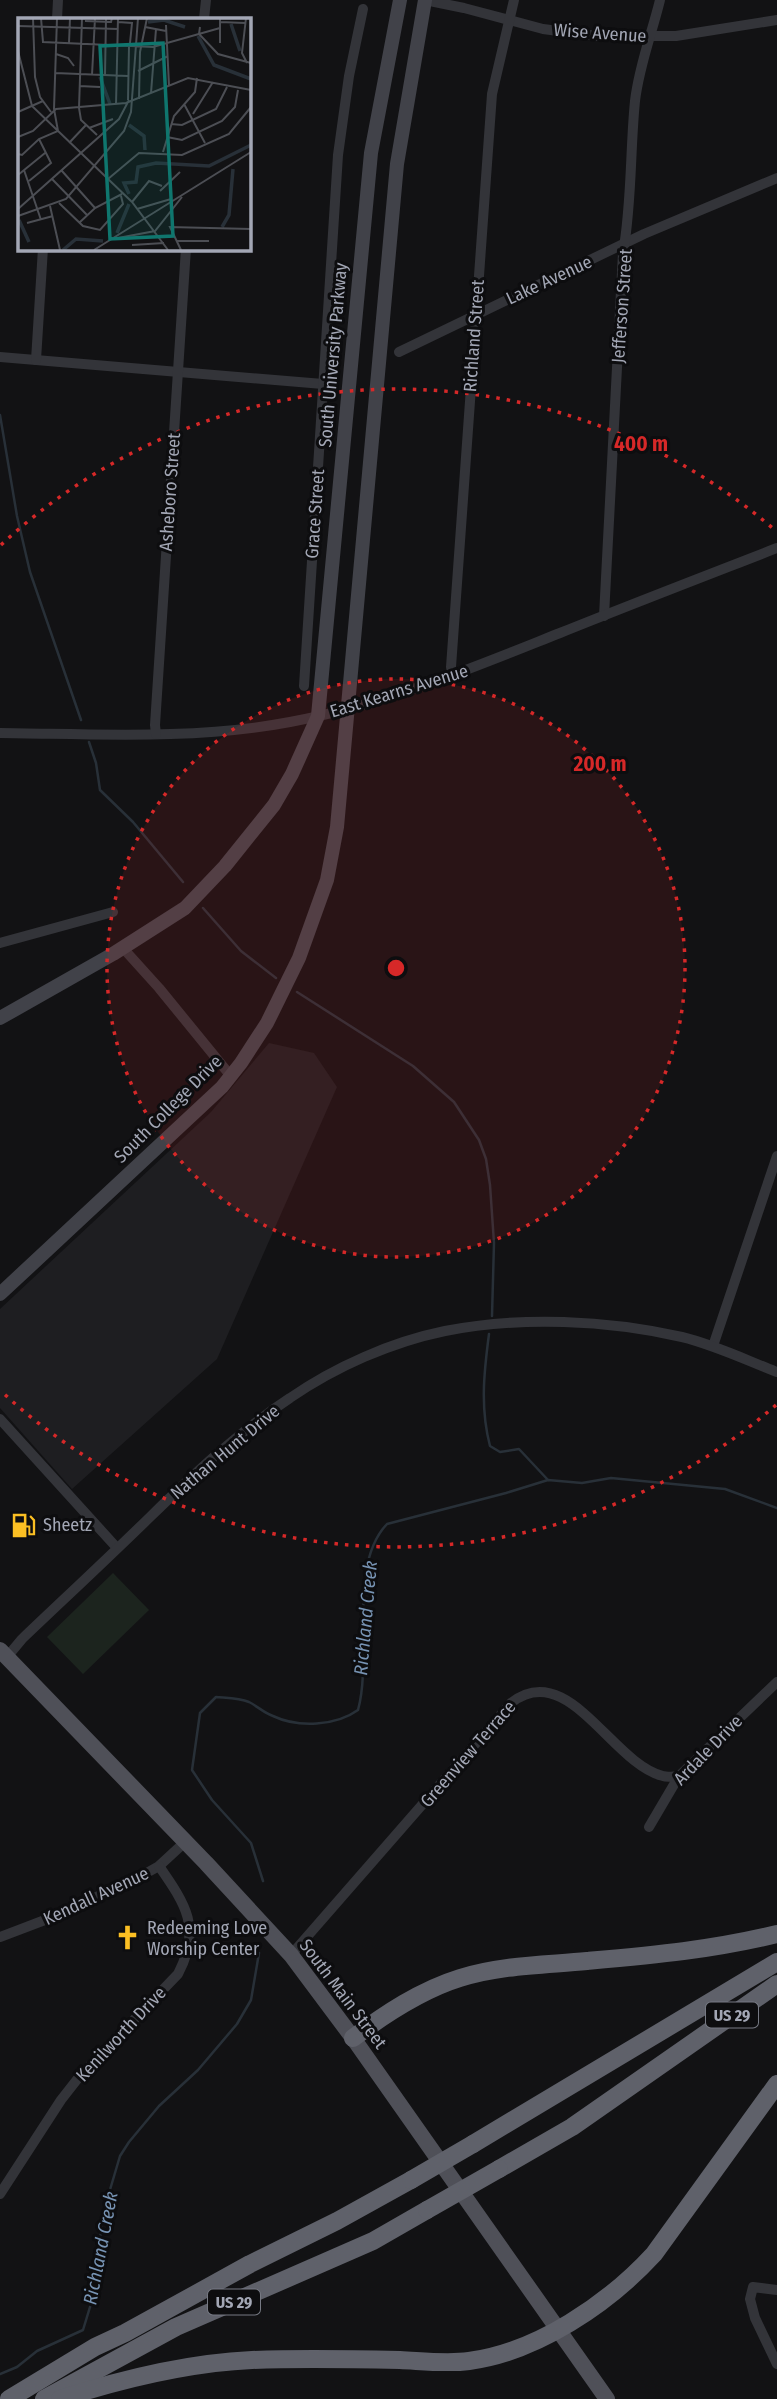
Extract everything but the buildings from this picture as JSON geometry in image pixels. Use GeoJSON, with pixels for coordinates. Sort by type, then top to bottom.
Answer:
{"type":"FeatureCollection","features":[{"type":"Feature","properties":{"kind":"highway"},"geometry":{"type":"LineString","coordinates":[[353,2038],[409,2001],[458,1978],[495,1969],[682,1953],[724,1947],[777,1934]]}},
{"type":"Feature","properties":{"kind":"highway","name":"US 29"},"geometry":{"type":"LineString","coordinates":[[9,2399],[95,2347],[411,2180],[777,1962]]}},
{"type":"Feature","properties":{"kind":"highway","name":"US 29"},"geometry":{"type":"LineString","coordinates":[[44,2399],[176,2327],[373,2241],[572,2127],[777,1984]]}},
{"type":"Feature","properties":{"kind":"highway"},"geometry":{"type":"LineString","coordinates":[[60,2399],[139,2376],[227,2362],[330,2359],[467,2361],[500,2354],[559,2330],[635,2274],[654,2255],[777,2084]]}},
{"type":"Feature","properties":{"kind":"main road","name":"South University Parkway"},"geometry":{"type":"LineString","coordinates":[[0,1018],[186,908],[225,866],[274,805],[292,774],[317,716],[371,153],[400,0]]}},
{"type":"Feature","properties":{"kind":"main road"},"geometry":{"type":"LineString","coordinates":[[349,708],[360,559],[397,164],[425,0]]}},
{"type":"Feature","properties":{"kind":"main road","name":"South College Drive"},"geometry":{"type":"LineString","coordinates":[[0,1294],[214,1095],[241,1063],[267,1023],[299,958],[327,880],[337,827],[349,708]]}},
{"type":"Feature","properties":{"kind":"main road","name":"South Main Street"},"geometry":{"type":"LineString","coordinates":[[4,1653],[291,1955],[353,2038],[607,2399]]}},
{"type":"Feature","properties":{"kind":"street"},"geometry":{"type":"LineString","coordinates":[[57,18],[58,0]]}},
{"type":"Feature","properties":{"kind":"street"},"geometry":{"type":"LineString","coordinates":[[204,18],[206,0]]}},
{"type":"Feature","properties":{"kind":"street","name":"Wise Avenue"},"geometry":{"type":"LineString","coordinates":[[425,0],[567,33],[676,36],[777,20]]}},
{"type":"Feature","properties":{"kind":"street","name":"Richland Street"},"geometry":{"type":"LineString","coordinates":[[453,675],[451,667],[492,94],[514,0]]}},
{"type":"Feature","properties":{"kind":"street","name":"Jefferson Street"},"geometry":{"type":"LineString","coordinates":[[604,616],[635,101],[660,0]]}},
{"type":"Feature","properties":{"kind":"street","name":"Grace Street"},"geometry":{"type":"LineString","coordinates":[[303,686],[338,155],[349,76],[363,9]]}},
{"type":"Feature","properties":{"kind":"street","name":"Lake Avenue"},"geometry":{"type":"LineString","coordinates":[[399,352],[644,234],[777,178]]}},
{"type":"Feature","properties":{"kind":"street"},"geometry":{"type":"LineString","coordinates":[[36,360],[43,250]]}},
{"type":"Feature","properties":{"kind":"street","name":"Asheboro Street"},"geometry":{"type":"LineString","coordinates":[[156,734],[186,250]]}},
{"type":"Feature","properties":{"kind":"street"},"geometry":{"type":"LineString","coordinates":[[0,357],[323,384]]}},
{"type":"Feature","properties":{"kind":"street","name":"East Kearns Avenue"},"geometry":{"type":"LineString","coordinates":[[0,733],[156,734],[288,722],[317,716],[405,692],[453,675],[777,548]]}},
{"type":"Feature","properties":{"kind":"street"},"geometry":{"type":"LineString","coordinates":[[0,943],[113,912]]}},
{"type":"Feature","properties":{"kind":"street"},"geometry":{"type":"LineString","coordinates":[[122,947],[230,1075]]}},
{"type":"Feature","properties":{"kind":"street"},"geometry":{"type":"LineString","coordinates":[[713,1346],[774,1172],[777,1156]]}},
{"type":"Feature","properties":{"kind":"street","name":"Nathan Hunt Drive"},"geometry":{"type":"LineString","coordinates":[[4,1653],[234,1439],[287,1399],[333,1373],[384,1350],[443,1332],[507,1325],[546,1323],[637,1328],[713,1346],[777,1372]]}},
{"type":"Feature","properties":{"kind":"street"},"geometry":{"type":"LineString","coordinates":[[0,1419],[117,1548]]}},
{"type":"Feature","properties":{"kind":"street","name":"Ardale Drive"},"geometry":{"type":"LineString","coordinates":[[649,1827],[679,1776],[777,1682]]}},
{"type":"Feature","properties":{"kind":"street","name":"Greenview Terrace"},"geometry":{"type":"LineString","coordinates":[[291,1955],[519,1697],[542,1691],[563,1697],[641,1765],[664,1777],[679,1776]]}},
{"type":"Feature","properties":{"kind":"street","name":"Kendall Avenue"},"geometry":{"type":"LineString","coordinates":[[0,1937],[58,1915],[159,1866],[185,1842]]}},
{"type":"Feature","properties":{"kind":"street","name":"Kenilworth Drive"},"geometry":{"type":"LineString","coordinates":[[0,2194],[79,2077],[178,1974],[185,1960],[191,1925],[185,1908],[159,1866]]}},
{"type":"Feature","properties":{"kind":"street"},"geometry":{"type":"LineString","coordinates":[[777,2290],[753,2287],[750,2299],[755,2318],[777,2364]]}},
{"type":"Feature","properties":{"kind":"shaded area"},"geometry":{"type":"Polygon","coordinates":[[[269,1043],[314,1053],[337,1087],[217,1359],[72,1489],[0,1408],[0,1309],[211,1112],[269,1043]]]}},
{"type":"Feature","properties":{"kind":"shaded area"},"geometry":{"type":"Polygon","coordinates":[[[113,1573],[149,1610],[83,1674],[47,1637],[113,1573]]]}},
{"type":"Feature","properties":{"kind":"waterway"},"geometry":{"type":"LineString","coordinates":[[0,415],[17,516],[30,572],[81,720]]}},
{"type":"Feature","properties":{"kind":"waterway"},"geometry":{"type":"LineString","coordinates":[[89,742],[96,763],[100,790],[133,822],[183,882]]}},
{"type":"Feature","properties":{"kind":"waterway"},"geometry":{"type":"LineString","coordinates":[[203,908],[241,951],[276,978]]}},
{"type":"Feature","properties":{"kind":"waterway"},"geometry":{"type":"LineString","coordinates":[[297,992],[413,1066],[454,1102],[479,1140],[486,1159],[490,1185],[494,1243],[492,1316]]}},
{"type":"Feature","properties":{"kind":"waterway"},"geometry":{"type":"LineString","coordinates":[[489,1334],[484,1404],[490,1446],[500,1452],[519,1449],[548,1480]]}},
{"type":"Feature","properties":{"kind":"waterway","name":"Richland Creek"},"geometry":{"type":"LineString","coordinates":[[263,1881],[251,1843],[212,1800],[192,1770],[200,1713],[216,1697],[245,1701],[283,1720],[305,1724],[328,1722],[358,1710],[362,1688],[364,1587],[375,1542],[387,1524],[548,1480],[582,1483],[611,1478],[725,1489],[777,1508]]}},
{"type":"Feature","properties":{"kind":"waterway","name":"Richland Creek"},"geometry":{"type":"LineString","coordinates":[[0,2374],[17,2367],[37,2351],[83,2330],[97,2284],[104,2210],[120,2156],[159,2106],[198,2070],[237,2024],[251,2000],[259,1953]]}},
{"type":"Feature","properties":{"kind":"place","name":"Sheetz"},"geometry":{"type":"Point","coordinates":[23,1525]}},
{"type":"Feature","properties":{"kind":"place","name":"Redeeming Love Worship Center"},"geometry":{"type":"Point","coordinates":[127,1938]}}]}
